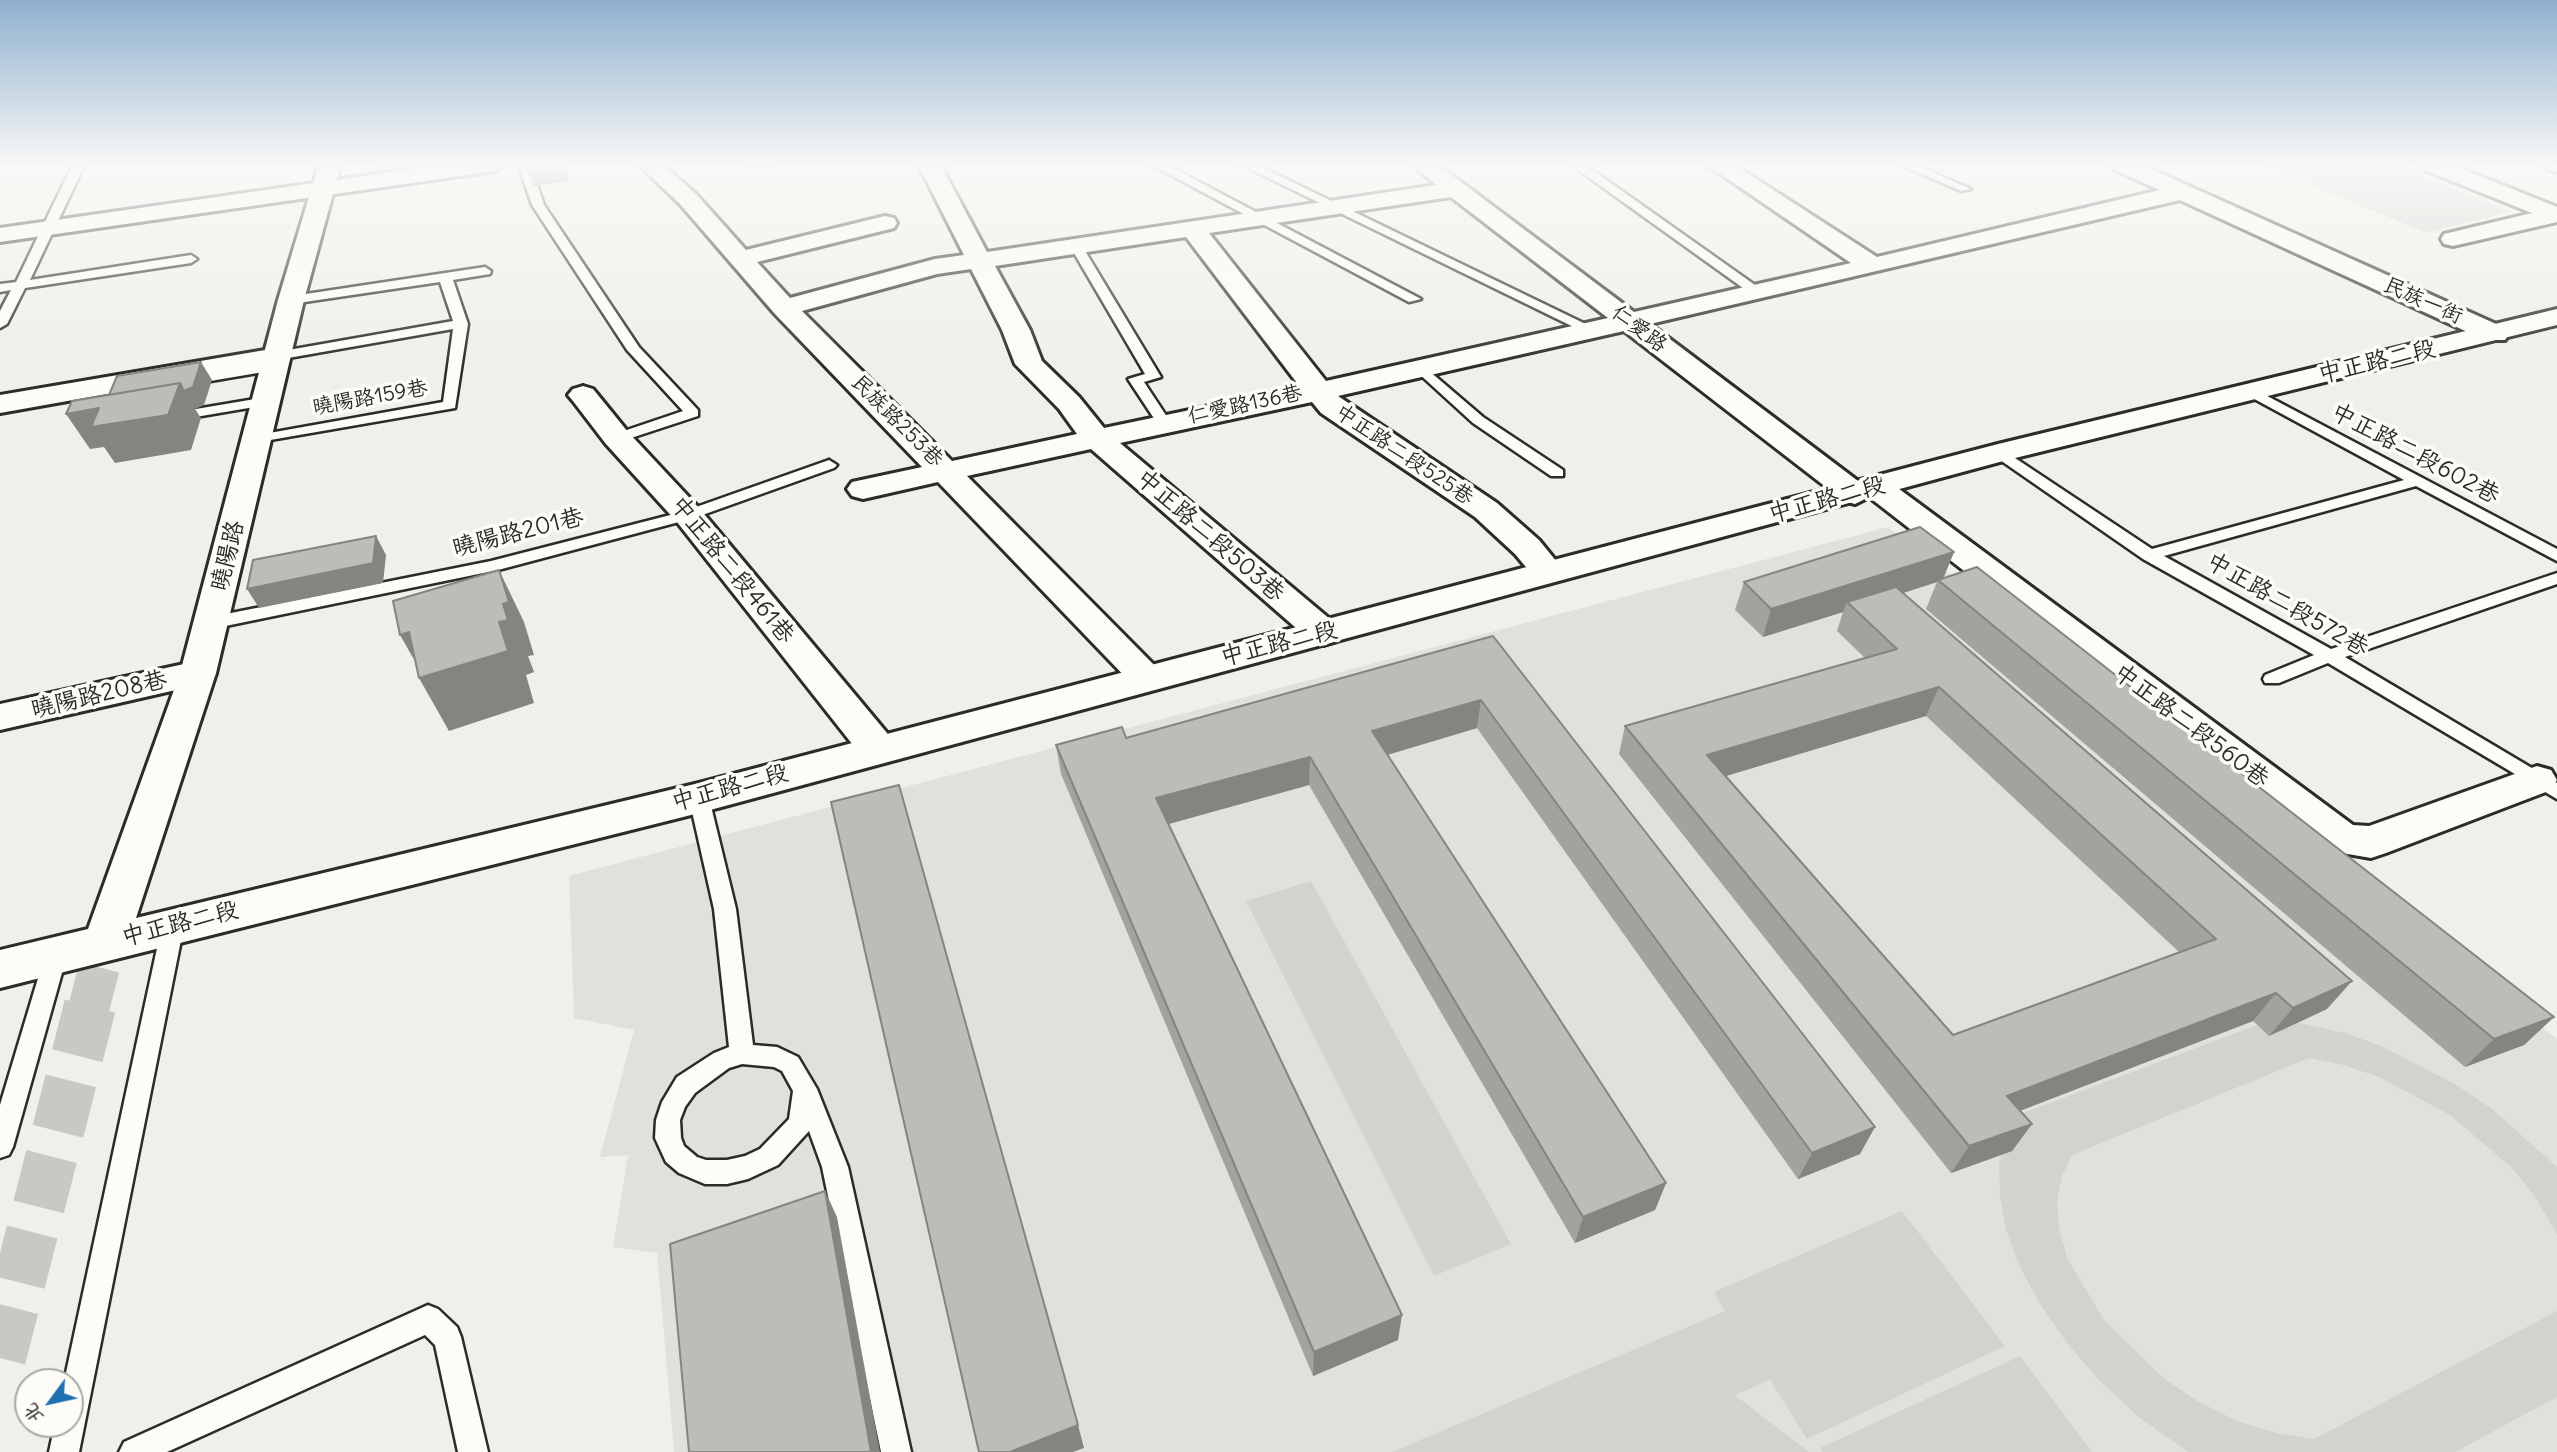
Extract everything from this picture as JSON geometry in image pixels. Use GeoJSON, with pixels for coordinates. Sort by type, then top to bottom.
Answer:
{"type":"FeatureCollection","features":[{"type":"Feature","properties":{"kind":"street"},"geometry":{"type":"LineString","coordinates":[[0,235],[21,232]]}},
{"type":"Feature","properties":{"kind":"street","name":"曉陽路"},"geometry":{"type":"LineString","coordinates":[[106,942],[198,673],[258,440],[290,300],[310,232]]}},
{"type":"Feature","properties":{"kind":"street","name":"民族路253巷"},"geometry":{"type":"LineString","coordinates":[[716,232],[783,308],[948,472],[1147,677]]}},
{"type":"Feature","properties":{"kind":"street"},"geometry":{"type":"LineString","coordinates":[[740,259],[850,232]]}},
{"type":"Feature","properties":{"kind":"street","name":"中正路二段503巷"},"geometry":{"type":"LineString","coordinates":[[965,232],[1016,330],[1029,364],[1069,402],[1096,438],[1324,633]]}},
{"type":"Feature","properties":{"kind":"street"},"geometry":{"type":"LineString","coordinates":[[783,308],[935,267],[1174,232]]}},
{"type":"Feature","properties":{"kind":"street","name":"中正路二段525巷"},"geometry":{"type":"LineString","coordinates":[[1195,232],[1331,407],[1486,510],[1527,547],[1548,572]]}},
{"type":"Feature","properties":{"kind":"street","name":"仁愛路"},"geometry":{"type":"LineString","coordinates":[[1512,232],[1628,321],[1866,490]]}},
{"type":"Feature","properties":{"kind":"street"},"geometry":{"type":"LineString","coordinates":[[1821,232],[1874,266]]}},
{"type":"Feature","properties":{"kind":"street","name":"仁愛路136巷"},"geometry":{"type":"LineString","coordinates":[[863,489],[1593,331],[1755,290],[1874,266],[2017,232]]}},
{"type":"Feature","properties":{"kind":"street","name":"民族一街"},"geometry":{"type":"LineString","coordinates":[[2270,232],[2495,334]]}},
{"type":"Feature","properties":{"kind":"street"},"geometry":{"type":"LineString","coordinates":[[2453,239],[2484,232]]}},
{"type":"Feature","properties":{"kind":"street","name":"中正路二段"},"geometry":{"type":"LineString","coordinates":[[0,969],[699,797],[1998,453],[2557,317]]}},
{"type":"Feature","properties":{"kind":"street"},"geometry":{"type":"LineString","coordinates":[[0,404],[276,361]]}},
{"type":"Feature","properties":{"kind":"street","name":"中正路二段461巷"},"geometry":{"type":"LineString","coordinates":[[583,395],[617,438],[688,516],[878,749]]}},
{"type":"Feature","properties":{"kind":"street","name":"中正路二段560巷"},"geometry":{"type":"LineString","coordinates":[[1866,490],[2315,821],[2345,840],[2371,842],[2550,781]]}},
{"type":"Feature","properties":{"kind":"street","name":"曉陽路208巷"},"geometry":{"type":"LineString","coordinates":[[0,717],[198,673]]}},
{"type":"Feature","properties":{"kind":"lane"},"geometry":{"type":"LineString","coordinates":[[0,324],[48,232]]}},
{"type":"Feature","properties":{"kind":"lane"},"geometry":{"type":"LineString","coordinates":[[556,232],[634,350],[693,413],[617,438]]}},
{"type":"Feature","properties":{"kind":"lane"},"geometry":{"type":"LineString","coordinates":[[1286,232],[1414,299]]}},
{"type":"Feature","properties":{"kind":"lane"},"geometry":{"type":"LineString","coordinates":[[1386,232],[1593,331]]}},
{"type":"Feature","properties":{"kind":"lane"},"geometry":{"type":"LineString","coordinates":[[1672,232],[1755,290]]}},
{"type":"Feature","properties":{"kind":"lane"},"geometry":{"type":"LineString","coordinates":[[1076,246],[1154,377],[1135,379],[1164,423]]}},
{"type":"Feature","properties":{"kind":"lane"},"geometry":{"type":"LineString","coordinates":[[0,288],[191,259]]}},
{"type":"Feature","properties":{"kind":"lane"},"geometry":{"type":"LineString","coordinates":[[290,300],[485,271]]}},
{"type":"Feature","properties":{"kind":"lane","name":"曉陽路159巷"},"geometry":{"type":"LineString","coordinates":[[258,440],[450,405],[461,324],[445,276]]}},
{"type":"Feature","properties":{"kind":"lane"},"geometry":{"type":"LineString","coordinates":[[77,408],[131,390],[461,324]]}},
{"type":"Feature","properties":{"kind":"lane"},"geometry":{"type":"LineString","coordinates":[[1421,368],[1478,420],[1557,473]]}},
{"type":"Feature","properties":{"kind":"lane","name":"中正路二段602巷"},"geometry":{"type":"LineString","coordinates":[[2252,392],[2557,556]]}},
{"type":"Feature","properties":{"kind":"lane"},"geometry":{"type":"LineString","coordinates":[[157,420],[267,401]]}},
{"type":"Feature","properties":{"kind":"lane","name":"中正路二段572巷"},"geometry":{"type":"LineString","coordinates":[[1998,453],[2149,555],[2550,781]]}},
{"type":"Feature","properties":{"kind":"lane","name":"曉陽路201巷"},"geometry":{"type":"LineString","coordinates":[[211,623],[492,566],[688,516],[829,465]]}},
{"type":"Feature","properties":{"kind":"lane"},"geometry":{"type":"LineString","coordinates":[[2149,555],[2418,481]]}},
{"type":"Feature","properties":{"kind":"lane"},"geometry":{"type":"LineString","coordinates":[[2272,679],[2329,656],[2557,578]]}},
{"type":"Feature","properties":{"kind":"lane"},"geometry":{"type":"LineString","coordinates":[[699,797],[724,909],[742,1054]]}},
{"type":"Feature","properties":{"kind":"lane"},"geometry":{"type":"LineString","coordinates":[[82,1368],[173,925]]}},
{"type":"Feature","properties":{"kind":"lane"},"geometry":{"type":"LineString","coordinates":[[0,1147],[56,955]]}},
{"type":"Feature","properties":{"kind":"lane"},"geometry":{"type":"LineString","coordinates":[[805,1089],[805,1106],[799,1125],[769,1157],[748,1167],[727,1172],[705,1172],[688,1165],[675,1154],[668,1138],[668,1120],[674,1102],[686,1085],[703,1071],[722,1060],[742,1054],[760,1054],[790,1064],[805,1089],[835,1167],[896,1452]]}},
{"type":"Feature","properties":{"kind":"lane"},"geometry":{"type":"LineString","coordinates":[[134,1452],[428,1319],[447,1337],[473,1452]]}},
{"type":"Feature","properties":{"kind":"shaded area"},"geometry":{"type":"Polygon","coordinates":[[[1888,527],[2557,1039],[2557,1452],[674,1452],[657,1253],[613,1247],[628,1155],[600,1157],[634,1030],[574,1018],[569,876],[1888,527]]]}},
{"type":"Feature","properties":{"kind":"shaded area"},"geometry":{"type":"Polygon","coordinates":[[[1311,881],[1511,1244],[1434,1276],[1246,901],[1311,881]]]}},
{"type":"Feature","properties":{"kind":"shaded area"},"geometry":{"type":"Polygon","coordinates":[[[2276,1018],[2345,1033],[2381,1046],[2453,1083],[2492,1109],[2557,1167],[2557,1234],[2534,1195],[2511,1167],[2450,1115],[2379,1077],[2343,1065],[2309,1058],[2072,1155],[2062,1176],[2057,1201],[2059,1228],[2067,1258],[2104,1320],[2163,1378],[2199,1402],[2237,1421],[2276,1433],[2314,1439],[2557,1311],[2557,1397],[2455,1452],[2188,1452],[2140,1418],[2100,1381],[2067,1343],[2040,1304],[2019,1265],[2006,1230],[2000,1197],[1999,1166],[2004,1138],[2018,1115],[2276,1018]]]}},
{"type":"Feature","properties":{"kind":"shaded area"},"geometry":{"type":"Polygon","coordinates":[[[1902,1211],[2005,1346],[1807,1439],[1770,1380],[1735,1395],[1809,1452],[1392,1452],[1725,1311],[1714,1292],[1902,1211]]]}},
{"type":"Feature","properties":{"kind":"shaded area"},"geometry":{"type":"Polygon","coordinates":[[[2020,1356],[2092,1452],[1823,1452],[1820,1448],[2020,1356]]]}},
{"type":"Feature","properties":{"kind":"building"},"geometry":{"type":"Polygon","coordinates":[[[201,362],[193,387],[184,391],[180,383],[109,395],[117,376],[201,362]]]}},
{"type":"Feature","properties":{"kind":"building"},"geometry":{"type":"Polygon","coordinates":[[[180,383],[168,415],[91,427],[99,408],[66,414],[72,401],[180,383]]]}},
{"type":"Feature","properties":{"kind":"building"},"geometry":{"type":"Polygon","coordinates":[[[1920,527],[1954,552],[1771,609],[1744,582],[1920,527]]]}},
{"type":"Feature","properties":{"kind":"building"},"geometry":{"type":"Polygon","coordinates":[[[376,536],[373,563],[247,589],[253,560],[376,536]]]}},
{"type":"Feature","properties":{"kind":"building"},"geometry":{"type":"Polygon","coordinates":[[[1977,567],[2554,1017],[2494,1039],[1938,580],[1977,567]]]}},
{"type":"Feature","properties":{"kind":"building"},"geometry":{"type":"Polygon","coordinates":[[[499,570],[509,602],[503,604],[508,620],[499,622],[508,651],[419,678],[409,632],[400,635],[393,601],[499,570]]]}},
{"type":"Feature","properties":{"kind":"building"},"geometry":{"type":"Polygon","coordinates":[[[1896,587],[2352,981],[2293,1008],[2276,993],[2007,1096],[2032,1124],[1969,1146],[1625,726],[1897,649],[1847,602],[1896,587]],[[1939,687],[1707,755],[1953,1035],[2216,939],[1939,687]]]}},
{"type":"Feature","properties":{"kind":"building"},"geometry":{"type":"Polygon","coordinates":[[[1493,636],[1875,1127],[1812,1153],[1481,700],[1372,731],[1666,1183],[1583,1217],[1310,757],[1156,798],[1402,1315],[1314,1352],[1056,745],[1122,727],[1126,738],[1493,636]]]}},
{"type":"Feature","properties":{"kind":"building"},"geometry":{"type":"Polygon","coordinates":[[[899,785],[1078,1425],[1010,1452],[979,1452],[831,802],[899,785]]]}},
{"type":"Feature","properties":{"kind":"building"},"geometry":{"type":"Polygon","coordinates":[[[825,1191],[871,1452],[689,1452],[670,1244],[825,1191]]]}},
{"type":"Feature","properties":{"kind":"tunnel"},"geometry":{"type":"LineString","coordinates":[[89,1007],[106,942]]}},
{"type":"Feature","properties":{"kind":"tunnel"},"geometry":{"type":"LineString","coordinates":[[0,1358],[90,1006]]}}]}
